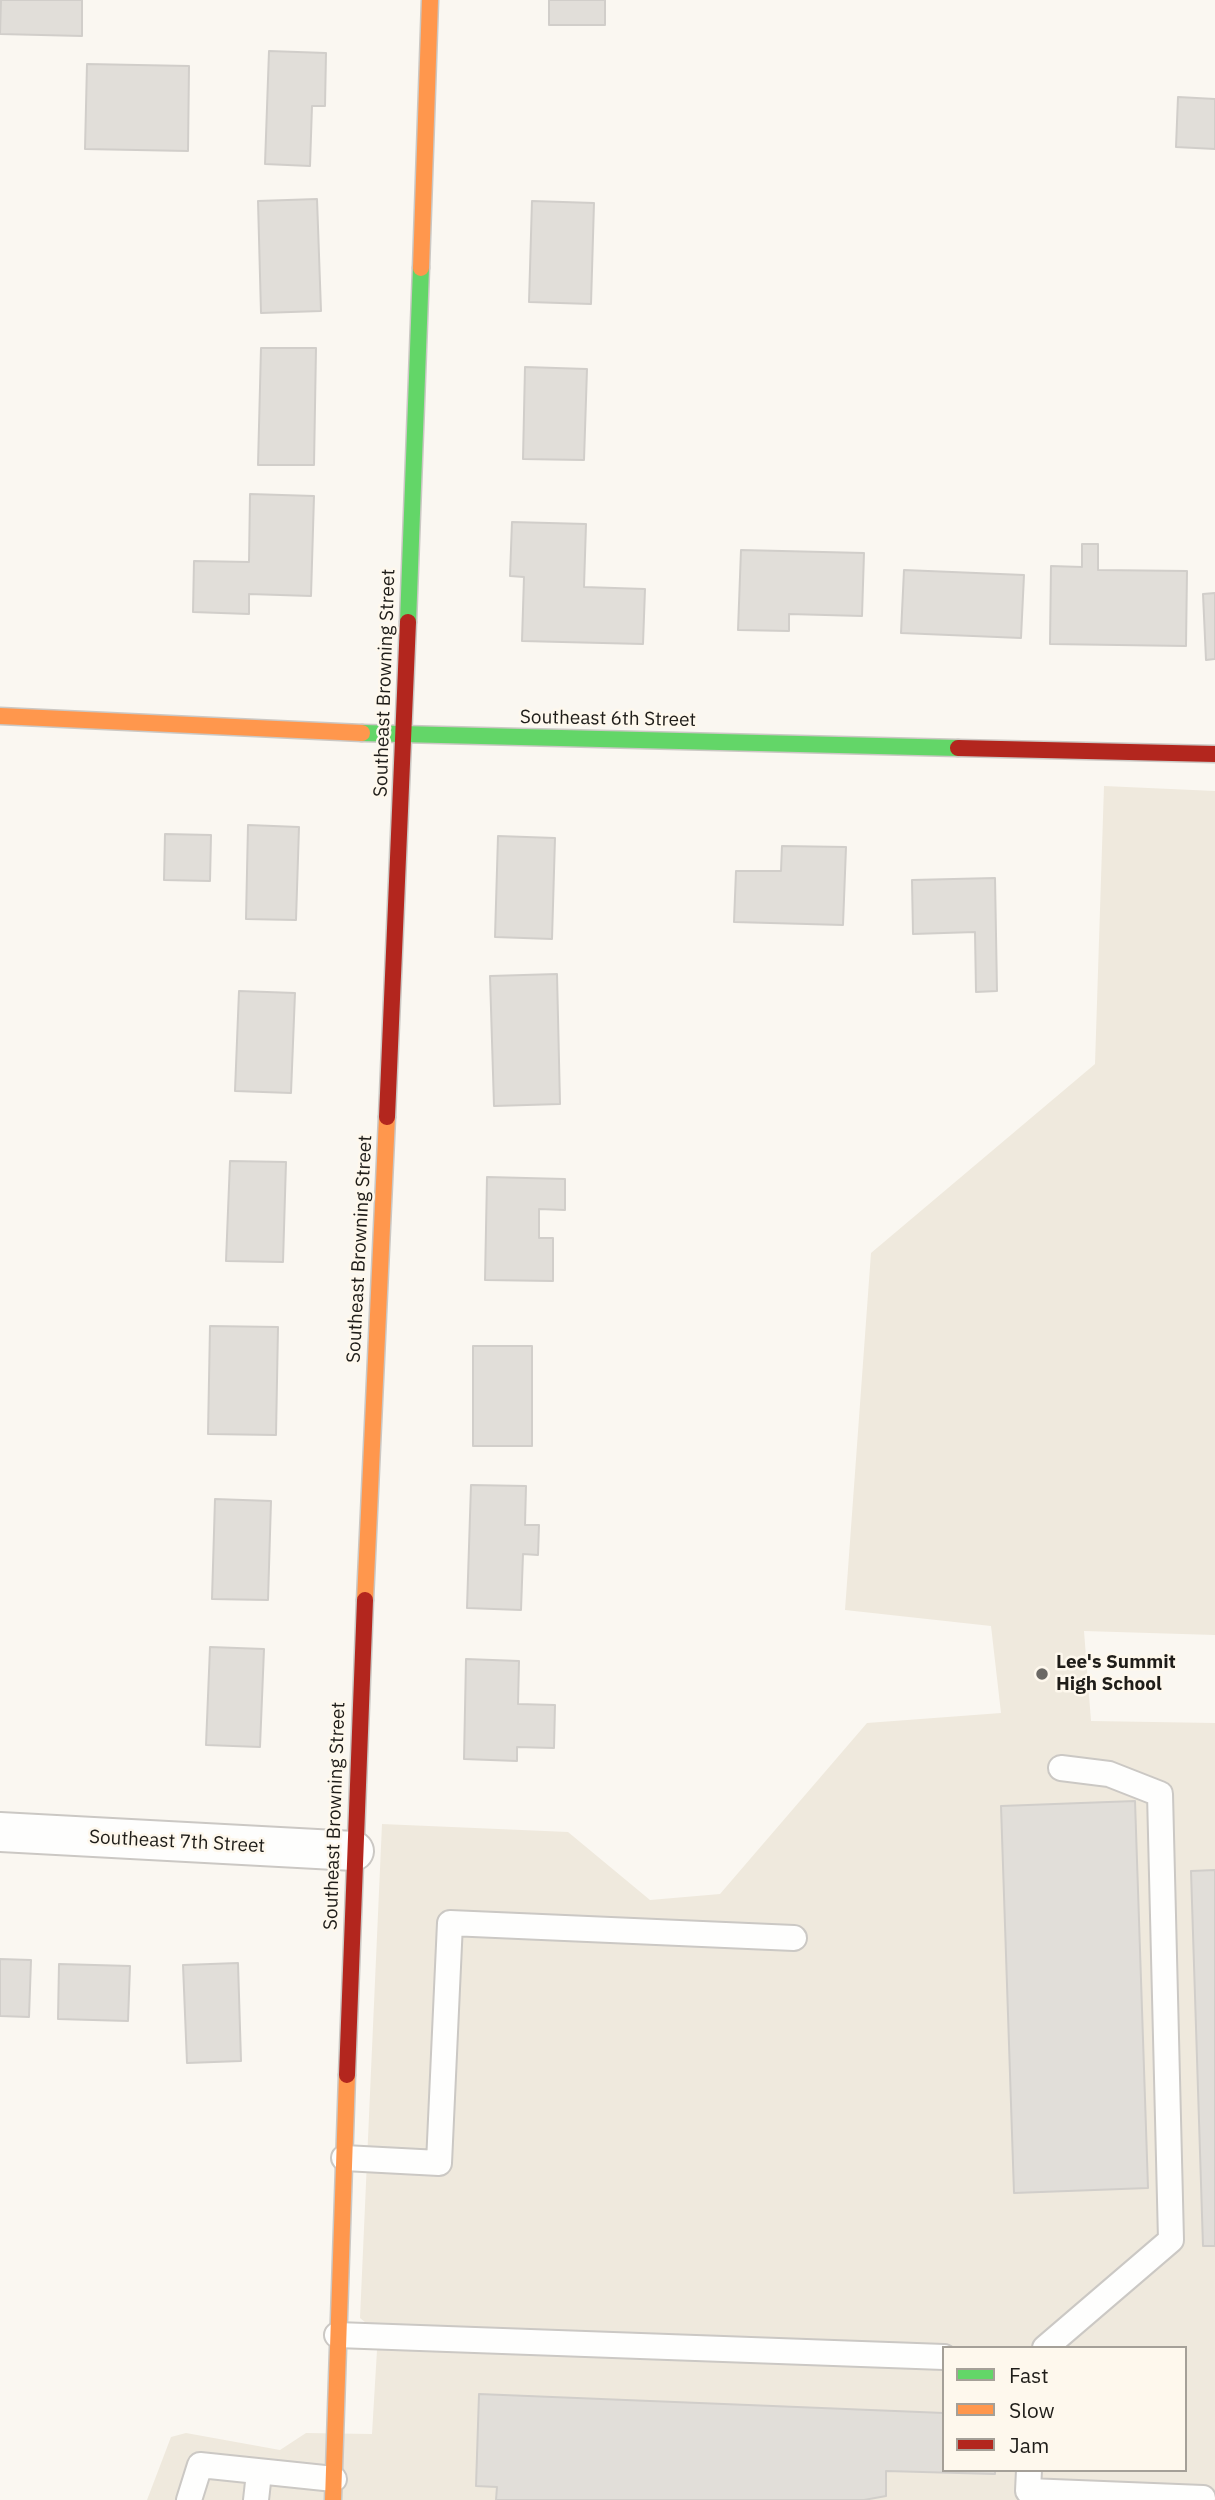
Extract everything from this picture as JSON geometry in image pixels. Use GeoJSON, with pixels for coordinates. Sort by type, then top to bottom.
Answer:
{"type":"FeatureCollection","features":[{"type":"Feature","properties":{"kind":"street","name":"Southeast Browning Street"},"geometry":{"type":"LineString","coordinates":[[334,2490],[354,1851],[404,735],[430,0]]}},
{"type":"Feature","properties":{"kind":"street","name":"Southeast 6th Street"},"geometry":{"type":"LineString","coordinates":[[0,716],[404,735],[1215,754]]}},
{"type":"Feature","properties":{"kind":"street","name":"Southeast 7th Street"},"geometry":{"type":"LineString","coordinates":[[0,1832],[354,1851]]}},
{"type":"Feature","properties":{"kind":"lane"},"geometry":{"type":"LineString","coordinates":[[1047,2346],[1171,2240],[1160,1794],[1109,1774],[1062,1768]]}},
{"type":"Feature","properties":{"kind":"lane"},"geometry":{"type":"LineString","coordinates":[[344,2158],[439,2163],[450,1923],[794,1938]]}},
{"type":"Feature","properties":{"kind":"lane"},"geometry":{"type":"LineString","coordinates":[[337,2335],[942,2357]]}},
{"type":"Feature","properties":{"kind":"lane"},"geometry":{"type":"LineString","coordinates":[[189,2500],[200,2466],[259,2473],[334,2490]]}},
{"type":"Feature","properties":{"kind":"lane"},"geometry":{"type":"LineString","coordinates":[[1028,2472],[1028,2491],[1203,2498]]}},
{"type":"Feature","properties":{"kind":"lane"},"geometry":{"type":"LineString","coordinates":[[256,2500],[259,2473]]}},
{"type":"Feature","properties":{"kind":"shaded area","name":"Lee's Summit High School"},"geometry":{"type":"Polygon","coordinates":[[[1104,786],[1215,791],[1215,1635],[1084,1631],[1091,1721],[1215,1723],[1215,2500],[147,2500],[171,2437],[186,2433],[280,2450],[306,2433],[372,2434],[378,2333],[360,2318],[382,1824],[568,1832],[650,1900],[720,1894],[867,1723],[1001,1713],[991,1626],[845,1610],[871,1253],[1095,1064],[1104,786]]]}},
{"type":"Feature","properties":{"kind":"building"},"geometry":{"type":"Polygon","coordinates":[[[1,0],[82,0],[82,36],[0,34],[1,0]]]}},
{"type":"Feature","properties":{"kind":"building"},"geometry":{"type":"Polygon","coordinates":[[[549,0],[605,0],[605,25],[549,25],[549,0]]]}},
{"type":"Feature","properties":{"kind":"building"},"geometry":{"type":"Polygon","coordinates":[[[269,51],[326,53],[325,106],[312,106],[310,166],[265,164],[269,51]]]}},
{"type":"Feature","properties":{"kind":"building"},"geometry":{"type":"Polygon","coordinates":[[[87,64],[189,66],[188,151],[85,149],[87,64]]]}},
{"type":"Feature","properties":{"kind":"building"},"geometry":{"type":"Polygon","coordinates":[[[1178,97],[1215,99],[1215,149],[1176,147],[1178,97]]]}},
{"type":"Feature","properties":{"kind":"building"},"geometry":{"type":"Polygon","coordinates":[[[317,199],[321,311],[261,313],[258,201],[317,199]]]}},
{"type":"Feature","properties":{"kind":"building"},"geometry":{"type":"Polygon","coordinates":[[[532,201],[594,203],[591,304],[529,302],[532,201]]]}},
{"type":"Feature","properties":{"kind":"building"},"geometry":{"type":"Polygon","coordinates":[[[261,348],[316,348],[314,465],[258,465],[261,348]]]}},
{"type":"Feature","properties":{"kind":"building"},"geometry":{"type":"Polygon","coordinates":[[[525,367],[587,369],[584,460],[523,459],[525,367]]]}},
{"type":"Feature","properties":{"kind":"building"},"geometry":{"type":"Polygon","coordinates":[[[250,494],[314,496],[311,596],[249,594],[249,614],[193,612],[194,561],[249,562],[250,494]]]}},
{"type":"Feature","properties":{"kind":"building"},"geometry":{"type":"Polygon","coordinates":[[[512,522],[586,524],[584,587],[645,589],[643,644],[522,641],[524,577],[510,576],[512,522]]]}},
{"type":"Feature","properties":{"kind":"building"},"geometry":{"type":"Polygon","coordinates":[[[1082,544],[1098,544],[1098,570],[1187,571],[1186,646],[1050,644],[1051,566],[1082,567],[1082,544]]]}},
{"type":"Feature","properties":{"kind":"building"},"geometry":{"type":"Polygon","coordinates":[[[741,550],[864,553],[862,616],[789,614],[789,631],[738,630],[741,550]]]}},
{"type":"Feature","properties":{"kind":"building"},"geometry":{"type":"Polygon","coordinates":[[[904,570],[1024,575],[1021,638],[901,633],[904,570]]]}},
{"type":"Feature","properties":{"kind":"building"},"geometry":{"type":"Polygon","coordinates":[[[1215,593],[1215,659],[1206,660],[1203,594],[1215,593]]]}},
{"type":"Feature","properties":{"kind":"building"},"geometry":{"type":"Polygon","coordinates":[[[248,825],[299,827],[296,920],[246,919],[248,825]]]}},
{"type":"Feature","properties":{"kind":"building"},"geometry":{"type":"Polygon","coordinates":[[[165,834],[211,835],[210,881],[164,880],[165,834]]]}},
{"type":"Feature","properties":{"kind":"building"},"geometry":{"type":"Polygon","coordinates":[[[498,836],[555,838],[552,939],[495,937],[498,836]]]}},
{"type":"Feature","properties":{"kind":"building"},"geometry":{"type":"Polygon","coordinates":[[[782,846],[846,847],[843,925],[734,922],[736,871],[781,871],[782,846]]]}},
{"type":"Feature","properties":{"kind":"building"},"geometry":{"type":"Polygon","coordinates":[[[995,878],[997,991],[976,992],[975,932],[913,934],[912,880],[995,878]]]}},
{"type":"Feature","properties":{"kind":"building"},"geometry":{"type":"Polygon","coordinates":[[[557,974],[560,1104],[494,1106],[490,976],[557,974]]]}},
{"type":"Feature","properties":{"kind":"building"},"geometry":{"type":"Polygon","coordinates":[[[239,991],[295,993],[291,1093],[235,1091],[239,991]]]}},
{"type":"Feature","properties":{"kind":"building"},"geometry":{"type":"Polygon","coordinates":[[[230,1161],[286,1162],[283,1262],[226,1261],[230,1161]]]}},
{"type":"Feature","properties":{"kind":"building"},"geometry":{"type":"Polygon","coordinates":[[[487,1177],[565,1179],[565,1210],[539,1209],[539,1238],[553,1238],[553,1281],[485,1280],[487,1177]]]}},
{"type":"Feature","properties":{"kind":"building"},"geometry":{"type":"Polygon","coordinates":[[[210,1326],[278,1327],[276,1435],[208,1434],[210,1326]]]}},
{"type":"Feature","properties":{"kind":"building"},"geometry":{"type":"Polygon","coordinates":[[[473,1346],[532,1346],[532,1446],[473,1446],[473,1346]]]}},
{"type":"Feature","properties":{"kind":"building"},"geometry":{"type":"Polygon","coordinates":[[[471,1485],[526,1486],[525,1525],[539,1525],[538,1555],[523,1554],[521,1610],[467,1608],[471,1485]]]}},
{"type":"Feature","properties":{"kind":"building"},"geometry":{"type":"Polygon","coordinates":[[[215,1499],[271,1501],[268,1600],[212,1599],[215,1499]]]}},
{"type":"Feature","properties":{"kind":"building"},"geometry":{"type":"Polygon","coordinates":[[[210,1647],[264,1649],[260,1747],[206,1745],[210,1647]]]}},
{"type":"Feature","properties":{"kind":"building"},"geometry":{"type":"Polygon","coordinates":[[[466,1659],[519,1661],[518,1704],[555,1705],[554,1748],[517,1747],[517,1761],[464,1759],[466,1659]]]}},
{"type":"Feature","properties":{"kind":"building"},"geometry":{"type":"Polygon","coordinates":[[[1135,1801],[1148,2188],[1014,2193],[1001,1806],[1135,1801]]]}},
{"type":"Feature","properties":{"kind":"building"},"geometry":{"type":"Polygon","coordinates":[[[1215,1870],[1215,2246],[1203,2246],[1191,1871],[1215,1870]]]}},
{"type":"Feature","properties":{"kind":"building"},"geometry":{"type":"Polygon","coordinates":[[[0,1959],[31,1960],[29,2017],[0,2016],[0,1959]]]}},
{"type":"Feature","properties":{"kind":"building"},"geometry":{"type":"Polygon","coordinates":[[[238,1963],[241,2061],[187,2063],[183,1965],[238,1963]]]}},
{"type":"Feature","properties":{"kind":"building"},"geometry":{"type":"Polygon","coordinates":[[[59,1964],[130,1966],[128,2021],[58,2019],[59,1964]]]}},
{"type":"Feature","properties":{"kind":"building"},"geometry":{"type":"Polygon","coordinates":[[[479,2394],[942,2413],[942,2472],[995,2472],[995,2474],[886,2471],[886,2496],[864,2500],[496,2500],[497,2487],[476,2486],[479,2394]]]}},
{"type":"Feature","properties":{"kind":"traffic: fast"},"geometry":{"type":"LineString","coordinates":[[408,622],[421,268]]}},
{"type":"Feature","properties":{"kind":"traffic: fast"},"geometry":{"type":"LineString","coordinates":[[362,733],[958,748]]}},
{"type":"Feature","properties":{"kind":"traffic: slow"},"geometry":{"type":"LineString","coordinates":[[421,268],[430,0]]}},
{"type":"Feature","properties":{"kind":"traffic: slow"},"geometry":{"type":"LineString","coordinates":[[0,716],[362,733]]}},
{"type":"Feature","properties":{"kind":"traffic: slow"},"geometry":{"type":"LineString","coordinates":[[365,1600],[387,1117]]}},
{"type":"Feature","properties":{"kind":"traffic: slow"},"geometry":{"type":"LineString","coordinates":[[333,2500],[347,2075]]}},
{"type":"Feature","properties":{"kind":"traffic: jam"},"geometry":{"type":"LineString","coordinates":[[387,1117],[408,622]]}},
{"type":"Feature","properties":{"kind":"traffic: jam"},"geometry":{"type":"LineString","coordinates":[[958,748],[1215,754]]}},
{"type":"Feature","properties":{"kind":"traffic: jam"},"geometry":{"type":"LineString","coordinates":[[347,2075],[365,1600]]}},
{"type":"Feature","properties":{"kind":"place","name":"Lee's Summit High School"},"geometry":{"type":"Point","coordinates":[1042,1674]}}]}
